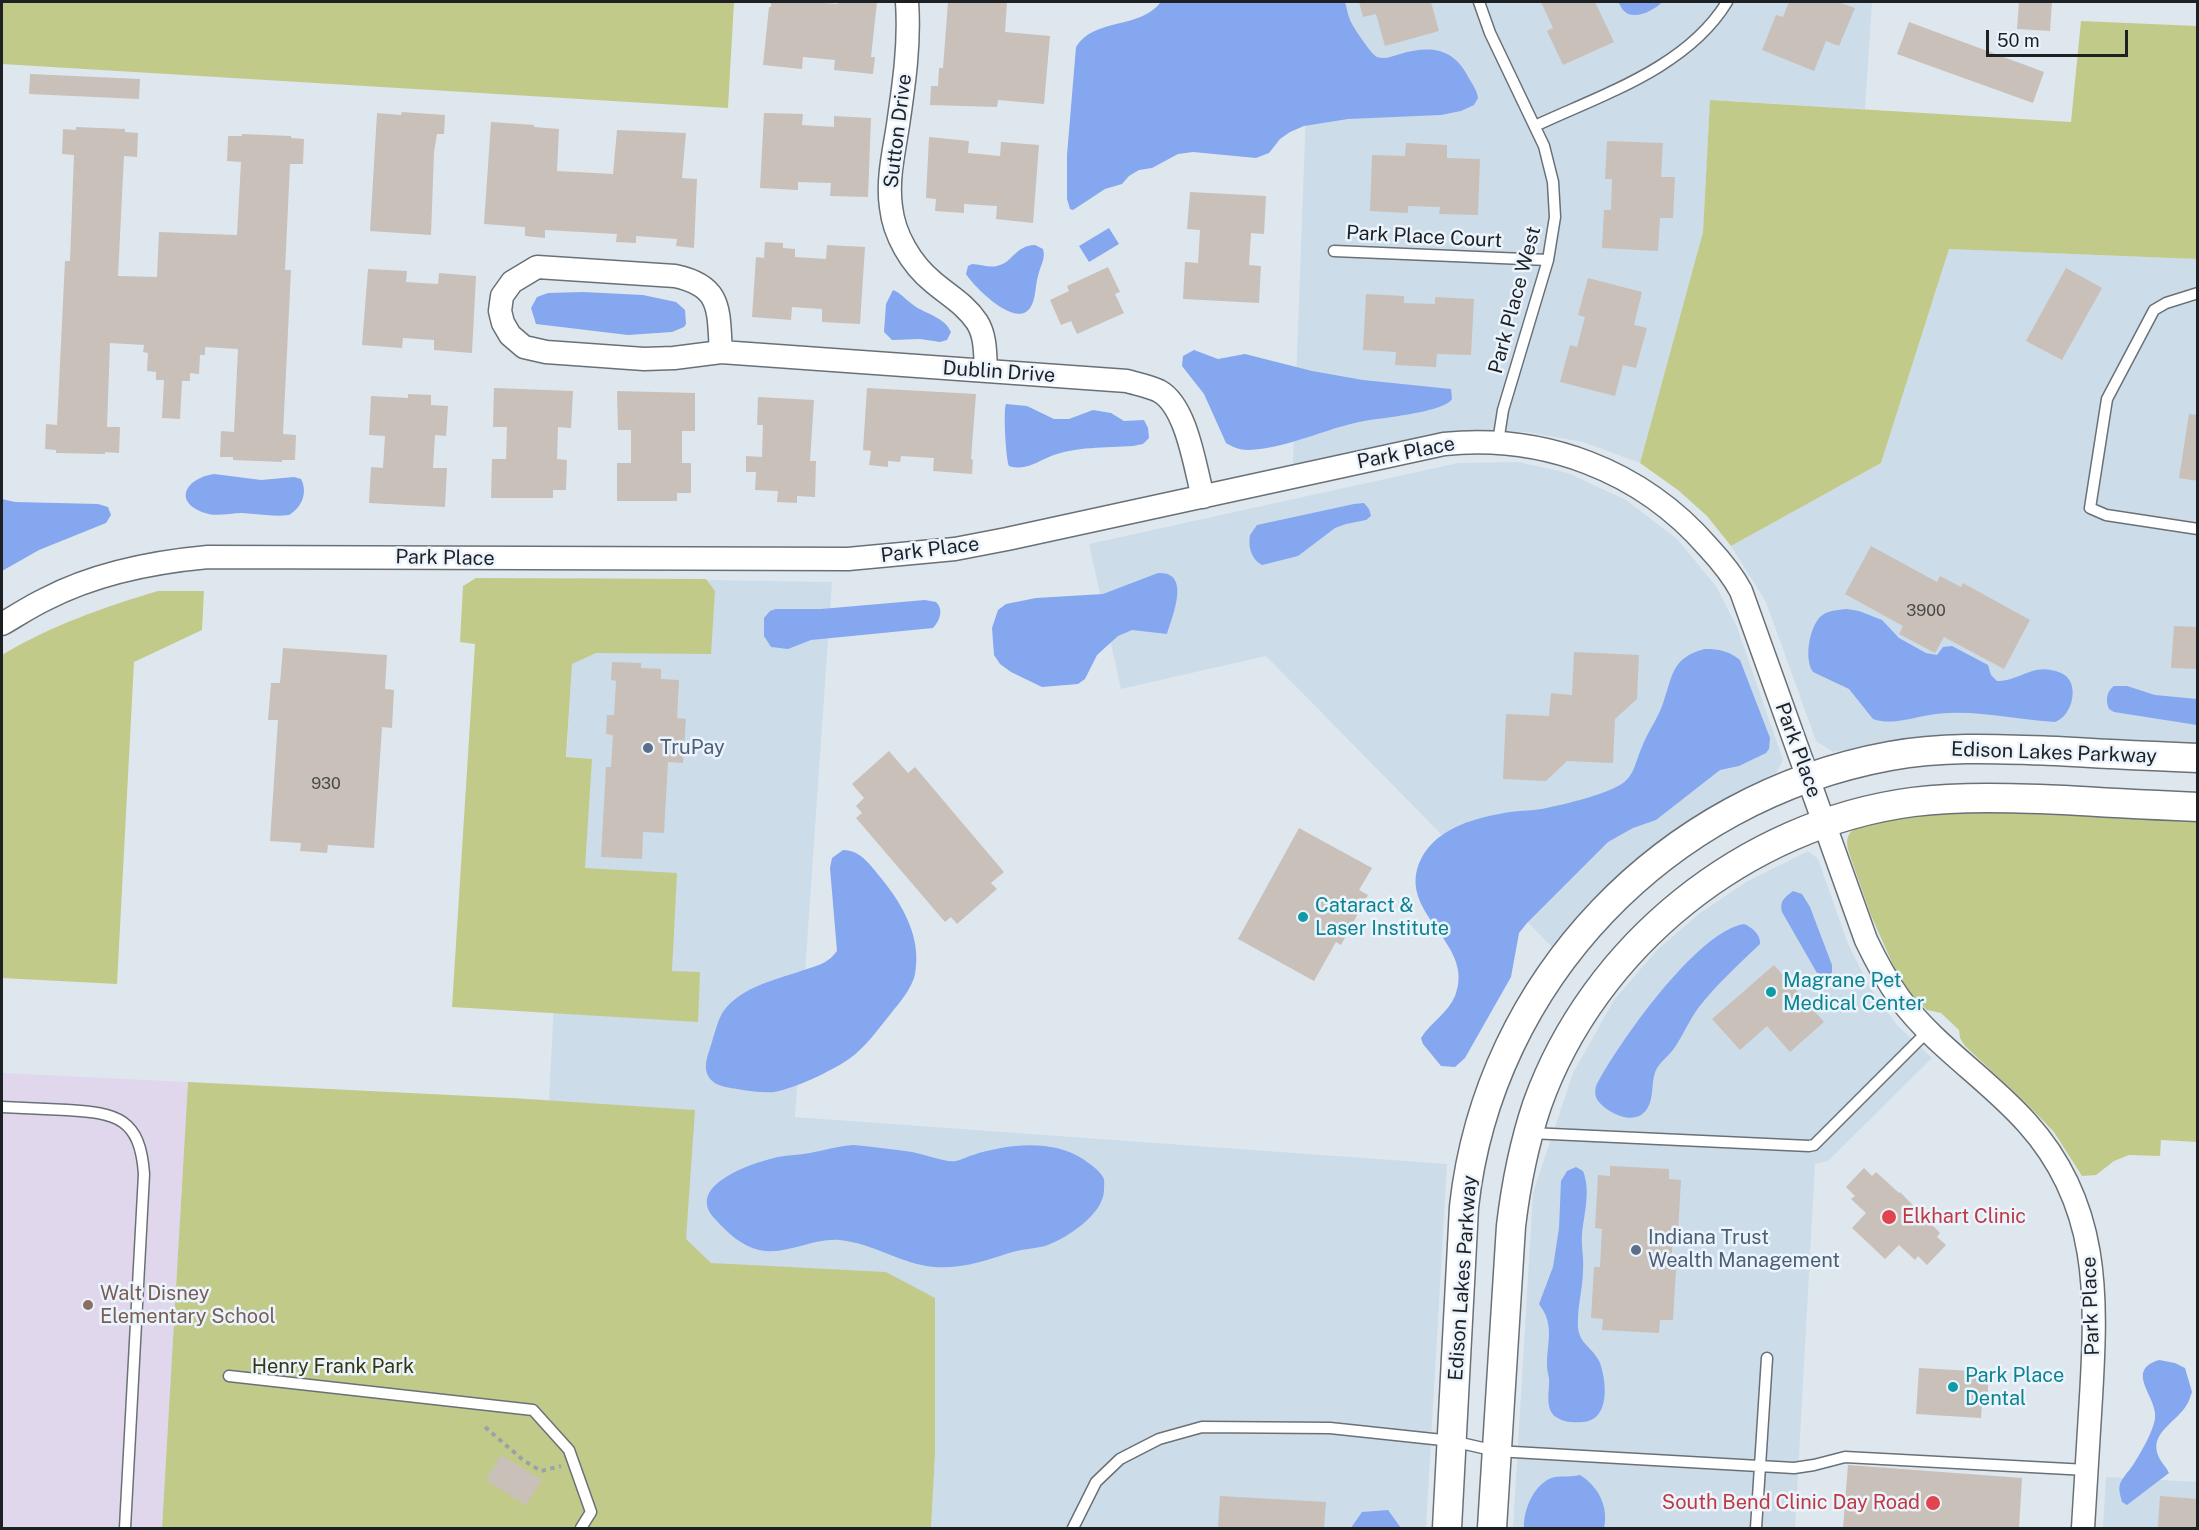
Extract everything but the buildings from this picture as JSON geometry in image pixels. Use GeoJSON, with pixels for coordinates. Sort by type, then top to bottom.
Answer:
{"type":"FeatureCollection","features":[{"type":"Feature","properties":{"kind":"street","name":"Sutton Drive"},"geometry":{"type":"LineString","coordinates":[[907,2],[908,49],[891,175],[891,208],[900,239],[914,262],[931,281],[962,303],[977,323],[984,343],[986,371]]}},
{"type":"Feature","properties":{"kind":"street","name":"Dublin Drive"},"geometry":{"type":"LineString","coordinates":[[721,352],[717,305],[707,289],[692,280],[675,276],[537,267],[512,282],[502,296],[500,311],[503,324],[510,335],[524,347],[546,352],[644,359],[721,352],[1127,381],[1160,391],[1175,407],[1183,423],[1203,496]]}},
{"type":"Feature","properties":{"kind":"street","name":"Park Place"},"geometry":{"type":"LineString","coordinates":[[2,624],[46,598],[73,587],[129,569],[208,557],[796,561],[858,559],[955,549],[1444,444],[1471,441],[1534,447],[1574,457],[1611,472],[1654,496],[1689,525],[1727,569],[1741,591],[1874,957],[1902,1000],[1929,1030],[2027,1122],[2049,1150],[2064,1176],[2077,1206],[2088,1241],[2094,1277],[2095,1330],[2083,1528]]}},
{"type":"Feature","properties":{"kind":"street","name":"Edison Lakes Parkway"},"geometry":{"type":"LineString","coordinates":[[1447,1528],[1467,1188],[1473,1156],[1491,1092],[1512,1039],[1547,978],[1581,934],[1632,881],[1678,846],[1721,818],[1768,794],[1808,777],[1891,756],[1986,748],[2198,758]]}},
{"type":"Feature","properties":{"kind":"street"},"geometry":{"type":"LineString","coordinates":[[1492,1528],[1510,1226],[1518,1174],[1528,1133],[1538,1102],[1562,1051],[1588,1007],[1615,970],[1647,935],[1688,898],[1718,876],[1776,842],[1864,811],[1912,802],[1960,798],[2009,798],[2198,807]]}},
{"type":"Feature","properties":{"kind":"lane","name":"Park Place West"},"geometry":{"type":"LineString","coordinates":[[1479,2],[1490,33],[1544,146],[1553,182],[1555,217],[1548,260],[1503,410],[1498,442]]}},
{"type":"Feature","properties":{"kind":"lane"},"geometry":{"type":"LineString","coordinates":[[1535,126],[1659,68],[1698,38],[1727,2]]}},
{"type":"Feature","properties":{"kind":"lane","name":"Park Place Court"},"geometry":{"type":"LineString","coordinates":[[1334,251],[1548,260]]}},
{"type":"Feature","properties":{"kind":"lane"},"geometry":{"type":"LineString","coordinates":[[2198,293],[2166,303],[2154,310],[2107,399],[2090,508],[2106,515],[2198,530]]}},
{"type":"Feature","properties":{"kind":"lane"},"geometry":{"type":"LineString","coordinates":[[1528,1133],[1814,1145],[1929,1030]]}},
{"type":"Feature","properties":{"kind":"lane"},"geometry":{"type":"LineString","coordinates":[[2,1107],[96,1112],[116,1117],[129,1127],[141,1149],[144,1174],[125,1528]]}},
{"type":"Feature","properties":{"kind":"lane"},"geometry":{"type":"LineString","coordinates":[[1756,1528],[1767,1358]]}},
{"type":"Feature","properties":{"kind":"lane"},"geometry":{"type":"LineString","coordinates":[[229,1376],[533,1410],[568,1450],[591,1512],[581,1528]]}},
{"type":"Feature","properties":{"kind":"lane"},"geometry":{"type":"LineString","coordinates":[[1073,1528],[1096,1482],[1120,1459],[1159,1439],[1202,1427],[1330,1428],[1452,1441],[1496,1451],[1794,1468],[1814,1466],[1845,1457],[2087,1470]]}},
{"type":"Feature","properties":{"kind":"path"},"geometry":{"type":"LineString","coordinates":[[485,1428],[523,1460],[541,1470],[573,1463]]}},
{"type":"Feature","properties":{"kind":"shaded area"},"geometry":{"type":"Polygon","coordinates":[[[1310,2],[1872,2],[1865,109],[1710,100],[1703,232],[1640,463],[1583,442],[1526,432],[1456,431],[1293,464],[1310,2]]]}},
{"type":"Feature","properties":{"kind":"shaded area"},"geometry":{"type":"Polygon","coordinates":[[[1949,249],[2197,259],[2197,745],[2009,737],[1917,737],[1833,752],[1816,741],[1766,602],[1731,546],[1881,463],[1949,249]]]}},
{"type":"Feature","properties":{"kind":"shaded area"},"geometry":{"type":"Polygon","coordinates":[[[1518,462],[1568,473],[1626,500],[1677,539],[1716,586],[1737,627],[1783,760],[1775,775],[1728,799],[1637,858],[1588,904],[1553,948],[1266,656],[1121,689],[1089,544],[1458,463],[1518,462]]]}},
{"type":"Feature","properties":{"kind":"shaded area"},"geometry":{"type":"Polygon","coordinates":[[[576,578],[832,582],[795,1117],[1447,1164],[1426,1528],[931,1528],[935,1455],[511,1098],[549,1100],[576,578]]]}},
{"type":"Feature","properties":{"kind":"shaded area"},"geometry":{"type":"Polygon","coordinates":[[[1808,851],[1818,859],[1848,944],[1869,986],[1897,1025],[1932,1058],[1828,1161],[1815,1164],[1795,1528],[1513,1528],[1533,1193],[1573,1073],[1614,1000],[1657,950],[1700,913],[1748,881],[1808,851]]]}},
{"type":"Feature","properties":{"kind":"shaded area","name":"Walt Disney Elementary School"},"geometry":{"type":"Polygon","coordinates":[[[2,1073],[188,1082],[162,1528],[2,1528],[2,1073]]]}},
{"type":"Feature","properties":{"kind":"shaded area"},"geometry":{"type":"Polygon","coordinates":[[[2106,1477],[2197,1482],[2197,1528],[2103,1528],[2106,1477]]]}},
{"type":"Feature","properties":{"kind":"green space"},"geometry":{"type":"Polygon","coordinates":[[[2,2],[734,2],[728,108],[2,64],[2,2]]]}},
{"type":"Feature","properties":{"kind":"green space"},"geometry":{"type":"Polygon","coordinates":[[[2081,21],[2197,26],[2197,259],[1949,249],[1881,463],[1731,546],[1707,516],[1678,490],[1640,463],[1703,232],[1710,100],[2071,122],[2081,21]]]}},
{"type":"Feature","properties":{"kind":"green space"},"geometry":{"type":"Polygon","coordinates":[[[476,578],[706,579],[715,591],[711,654],[596,653],[572,664],[566,757],[592,759],[585,868],[677,873],[672,971],[700,972],[698,1022],[452,1007],[475,644],[460,642],[463,586],[476,578]]]}},
{"type":"Feature","properties":{"kind":"green space"},"geometry":{"type":"Polygon","coordinates":[[[158,591],[204,591],[202,630],[134,662],[117,984],[2,978],[2,655],[78,618],[158,591]]]}},
{"type":"Feature","properties":{"kind":"green space"},"geometry":{"type":"Polygon","coordinates":[[[1984,811],[2197,821],[2197,1142],[2161,1140],[2160,1156],[2129,1155],[2114,1161],[2096,1175],[2082,1176],[2054,1132],[1965,1046],[1960,1038],[1959,1030],[1941,1013],[1927,1010],[1911,994],[1894,967],[1870,913],[1848,850],[1848,837],[1859,827],[1892,819],[1984,811]]]}},
{"type":"Feature","properties":{"kind":"green space","name":"Henry Frank Park"},"geometry":{"type":"Polygon","coordinates":[[[188,1082],[511,1098],[695,1110],[686,1239],[711,1263],[886,1272],[935,1298],[935,1455],[931,1528],[162,1528],[188,1082]]]}},
{"type":"Feature","properties":{"kind":"water"},"geometry":{"type":"Polygon","coordinates":[[[1161,2],[1345,2],[1352,24],[1374,55],[1386,58],[1420,50],[1446,53],[1460,64],[1475,88],[1478,98],[1474,105],[1461,111],[1441,115],[1348,119],[1304,126],[1280,139],[1269,153],[1256,158],[1193,152],[1178,154],[1152,168],[1139,170],[1122,184],[1105,189],[1073,210],[1070,209],[1067,199],[1067,155],[1076,47],[1094,31],[1141,17],[1161,2]]]}},
{"type":"Feature","properties":{"kind":"water"},"geometry":{"type":"Polygon","coordinates":[[[1618,2],[1662,2],[1644,14],[1632,15],[1623,10],[1618,2]]]}},
{"type":"Feature","properties":{"kind":"water"},"geometry":{"type":"Polygon","coordinates":[[[1109,228],[1119,244],[1089,262],[1079,246],[1109,228]]]}},
{"type":"Feature","properties":{"kind":"water"},"geometry":{"type":"Polygon","coordinates":[[[1035,245],[1043,249],[1044,253],[1033,301],[1024,313],[1015,313],[996,304],[977,288],[966,274],[968,266],[972,264],[997,266],[1023,248],[1035,245]]]}},
{"type":"Feature","properties":{"kind":"water"},"geometry":{"type":"Polygon","coordinates":[[[893,290],[944,322],[951,332],[947,340],[940,342],[920,339],[892,340],[884,332],[886,304],[893,290]]]}},
{"type":"Feature","properties":{"kind":"water"},"geometry":{"type":"Polygon","coordinates":[[[548,293],[643,295],[676,302],[685,310],[686,324],[672,332],[628,335],[536,324],[531,308],[537,297],[548,293]]]}},
{"type":"Feature","properties":{"kind":"water"},"geometry":{"type":"Polygon","coordinates":[[[1194,350],[1218,359],[1245,354],[1312,371],[1363,380],[1451,389],[1452,399],[1447,404],[1426,411],[1350,424],[1277,446],[1242,449],[1226,443],[1204,394],[1182,366],[1183,356],[1194,350]]]}},
{"type":"Feature","properties":{"kind":"water"},"geometry":{"type":"Polygon","coordinates":[[[1006,404],[1027,406],[1054,419],[1069,419],[1093,410],[1111,413],[1124,421],[1144,420],[1149,438],[1143,444],[1133,446],[1069,451],[1025,467],[1009,466],[1005,435],[1006,404]]]}},
{"type":"Feature","properties":{"kind":"water"},"geometry":{"type":"Polygon","coordinates":[[[214,474],[261,480],[294,477],[301,479],[304,494],[300,504],[289,515],[205,513],[189,503],[186,497],[187,491],[196,480],[214,474]]]}},
{"type":"Feature","properties":{"kind":"water"},"geometry":{"type":"Polygon","coordinates":[[[2,499],[15,502],[98,504],[108,507],[111,515],[106,523],[39,550],[2,571],[2,499]]]}},
{"type":"Feature","properties":{"kind":"water"},"geometry":{"type":"Polygon","coordinates":[[[1364,503],[1371,516],[1366,520],[1335,528],[1298,556],[1262,565],[1253,556],[1249,544],[1250,535],[1257,525],[1364,503]]]}},
{"type":"Feature","properties":{"kind":"water"},"geometry":{"type":"Polygon","coordinates":[[[1158,573],[1168,574],[1174,579],[1177,587],[1175,607],[1167,634],[1132,630],[1118,636],[1097,655],[1085,679],[1078,684],[1042,687],[1011,672],[1000,664],[994,655],[992,628],[998,610],[1006,604],[1036,598],[1103,594],[1158,573]]]}},
{"type":"Feature","properties":{"kind":"water"},"geometry":{"type":"Polygon","coordinates":[[[925,600],[936,602],[940,608],[939,618],[933,628],[811,640],[788,649],[771,647],[764,636],[764,618],[770,611],[776,609],[821,609],[925,600]]]}},
{"type":"Feature","properties":{"kind":"water"},"geometry":{"type":"Polygon","coordinates":[[[1847,609],[1882,620],[1899,638],[1926,653],[1937,655],[1943,647],[1952,646],[1988,665],[1991,675],[1997,681],[2043,669],[2061,673],[2067,677],[2073,690],[2070,706],[2066,713],[2055,722],[1973,713],[1940,714],[1892,721],[1873,719],[1849,689],[1813,672],[1810,666],[1809,644],[1816,622],[1826,613],[1847,609]]]}},
{"type":"Feature","properties":{"kind":"water"},"geometry":{"type":"Polygon","coordinates":[[[1705,649],[1724,651],[1740,660],[1770,738],[1769,749],[1766,753],[1739,766],[1720,770],[1656,820],[1633,828],[1608,842],[1519,933],[1511,977],[1465,1058],[1455,1067],[1441,1066],[1423,1044],[1421,1038],[1452,1002],[1459,977],[1455,960],[1447,943],[1418,896],[1416,878],[1421,859],[1437,839],[1460,825],[1498,814],[1542,809],[1574,802],[1620,785],[1632,773],[1644,742],[1660,711],[1674,670],[1685,658],[1705,649]]]}},
{"type":"Feature","properties":{"kind":"water"},"geometry":{"type":"Polygon","coordinates":[[[2114,686],[2127,686],[2155,695],[2197,699],[2197,725],[2114,712],[2109,709],[2107,699],[2108,693],[2114,686]]]}},
{"type":"Feature","properties":{"kind":"water"},"geometry":{"type":"Polygon","coordinates":[[[843,850],[860,855],[865,859],[897,899],[909,923],[916,948],[916,961],[914,979],[909,989],[860,1050],[842,1064],[823,1074],[774,1092],[751,1091],[713,1082],[707,1074],[706,1061],[720,1018],[731,1003],[761,984],[824,963],[837,951],[830,868],[832,858],[843,850]]]}},
{"type":"Feature","properties":{"kind":"water"},"geometry":{"type":"Polygon","coordinates":[[[1793,891],[1802,894],[1810,907],[1832,965],[1832,973],[1829,975],[1817,973],[1782,912],[1782,902],[1793,891]]]}},
{"type":"Feature","properties":{"kind":"water"},"geometry":{"type":"Polygon","coordinates":[[[1744,924],[1755,932],[1760,944],[1728,974],[1695,1012],[1673,1050],[1657,1068],[1651,1099],[1646,1110],[1641,1115],[1631,1118],[1607,1109],[1595,1095],[1596,1086],[1621,1044],[1660,992],[1704,946],[1725,931],[1744,924]]]}},
{"type":"Feature","properties":{"kind":"water"},"geometry":{"type":"Polygon","coordinates":[[[854,1145],[912,1152],[952,1161],[986,1151],[1015,1146],[1057,1148],[1083,1159],[1094,1167],[1103,1177],[1104,1190],[1098,1208],[1091,1216],[1073,1232],[1054,1243],[954,1267],[922,1265],[864,1245],[839,1240],[829,1240],[779,1251],[759,1250],[740,1242],[729,1233],[715,1219],[708,1207],[708,1196],[715,1186],[726,1177],[754,1164],[778,1157],[854,1145]]]}},
{"type":"Feature","properties":{"kind":"water"},"geometry":{"type":"Polygon","coordinates":[[[1576,1167],[1583,1171],[1587,1194],[1582,1234],[1583,1276],[1578,1328],[1582,1339],[1600,1363],[1605,1390],[1602,1408],[1598,1415],[1582,1422],[1559,1419],[1552,1414],[1550,1409],[1547,1365],[1549,1326],[1539,1304],[1553,1267],[1559,1228],[1561,1181],[1567,1171],[1576,1167]]]}},
{"type":"Feature","properties":{"kind":"water"},"geometry":{"type":"Polygon","coordinates":[[[2159,1360],[2175,1363],[2185,1368],[2192,1392],[2186,1406],[2166,1427],[2156,1445],[2158,1455],[2169,1473],[2127,1505],[2122,1502],[2120,1484],[2143,1449],[2155,1419],[2155,1411],[2143,1378],[2144,1371],[2149,1365],[2159,1360]]]}},
{"type":"Feature","properties":{"kind":"water"},"geometry":{"type":"Polygon","coordinates":[[[1580,1475],[1592,1485],[1601,1498],[1605,1512],[1604,1528],[1524,1528],[1528,1505],[1542,1484],[1555,1477],[1580,1475]]]}},
{"type":"Feature","properties":{"kind":"water"},"geometry":{"type":"Polygon","coordinates":[[[1388,1510],[1401,1528],[1351,1528],[1362,1512],[1388,1510]]]}},
{"type":"Feature","properties":{"kind":"place","name":"TruPay"},"geometry":{"type":"Point","coordinates":[648,748]}},
{"type":"Feature","properties":{"kind":"place","name":"Cataract & Laser Institute"},"geometry":{"type":"Point","coordinates":[1303,917]}},
{"type":"Feature","properties":{"kind":"place","name":"Magrane Pet Medical Center"},"geometry":{"type":"Point","coordinates":[1771,992]}},
{"type":"Feature","properties":{"kind":"place","name":"Elkhart Clinic"},"geometry":{"type":"Point","coordinates":[1889,1217]}},
{"type":"Feature","properties":{"kind":"place","name":"Indiana Trust Wealth Management"},"geometry":{"type":"Point","coordinates":[1636,1250]}},
{"type":"Feature","properties":{"kind":"place","name":"Walt Disney Elementary School"},"geometry":{"type":"Point","coordinates":[88,1305]}},
{"type":"Feature","properties":{"kind":"place","name":"Park Place Dental"},"geometry":{"type":"Point","coordinates":[1953,1387]}},
{"type":"Feature","properties":{"kind":"place","name":"South Bend Clinic Day Road"},"geometry":{"type":"Point","coordinates":[1933,1503]}}]}
